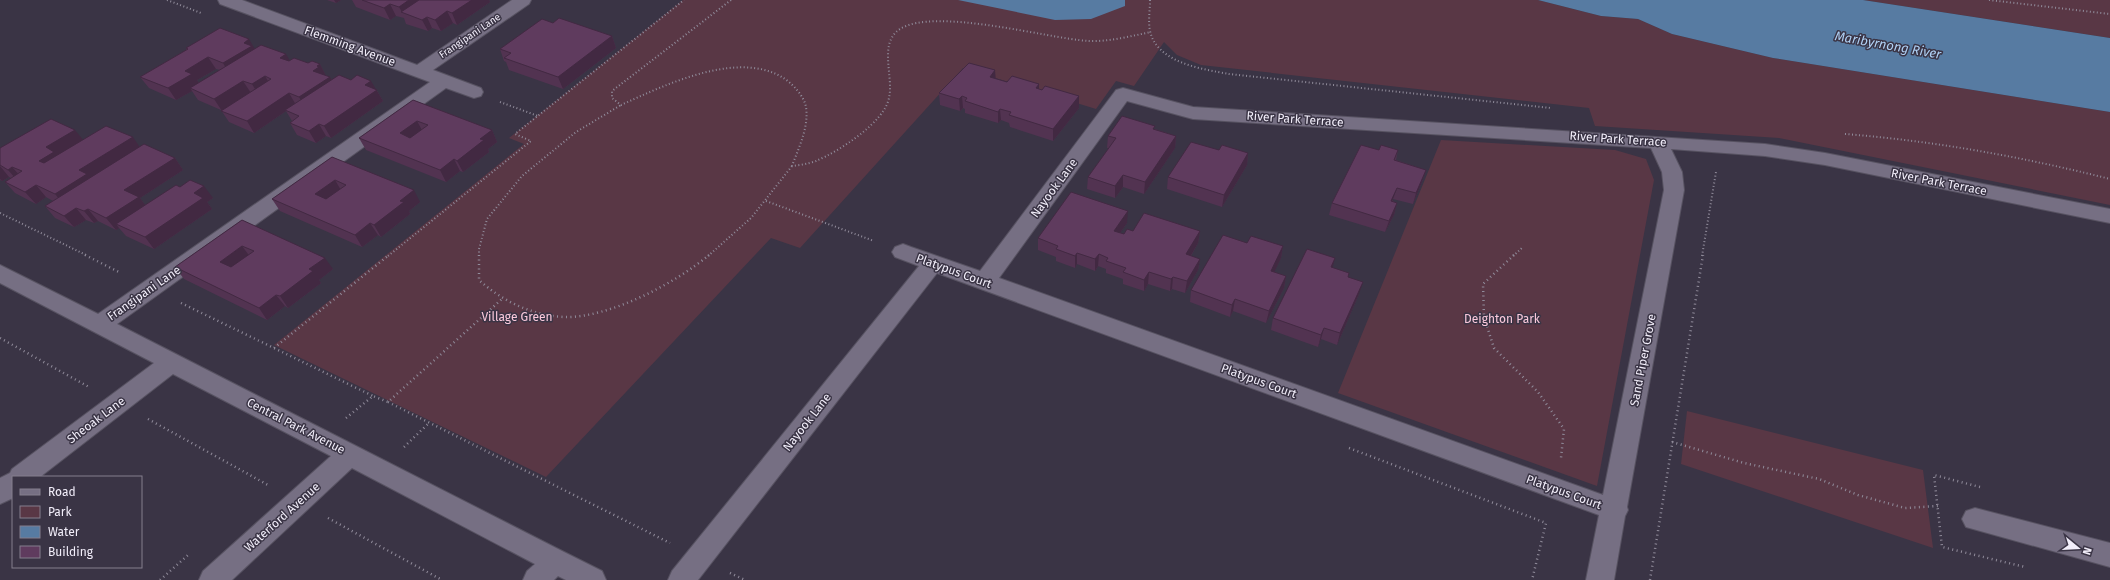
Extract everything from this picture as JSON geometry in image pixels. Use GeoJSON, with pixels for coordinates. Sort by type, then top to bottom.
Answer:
{"type":"FeatureCollection","features":[{"type":"Feature","properties":{"kind":"street","name":"Flemming Avenue"},"geometry":{"type":"LineString","coordinates":[[226,0],[474,92]]}},
{"type":"Feature","properties":{"kind":"street","name":"Frangipani Lane"},"geometry":{"type":"LineString","coordinates":[[418,72],[523,0]]}},
{"type":"Feature","properties":{"kind":"street","name":"Frangipani Lane"},"geometry":{"type":"LineString","coordinates":[[99,325],[444,81]]}},
{"type":"Feature","properties":{"kind":"street","name":"River Park Terrace"},"geometry":{"type":"LineString","coordinates":[[1123,94],[1193,113],[1765,150],[1825,159],[2110,216]]}},
{"type":"Feature","properties":{"kind":"street","name":"Nayook Lane"},"geometry":{"type":"LineString","coordinates":[[984,282],[1123,94]]}},
{"type":"Feature","properties":{"kind":"street","name":"Sand Piper Grove"},"geometry":{"type":"LineString","coordinates":[[1600,580],[1615,510],[1674,190],[1672,172],[1658,142]]}},
{"type":"Feature","properties":{"kind":"street","name":"Platypus Court"},"geometry":{"type":"LineString","coordinates":[[903,252],[1615,510]]}},
{"type":"Feature","properties":{"kind":"street","name":"Nayook Lane"},"geometry":{"type":"LineString","coordinates":[[682,580],[932,263]]}},
{"type":"Feature","properties":{"kind":"street","name":"Central Park Avenue"},"geometry":{"type":"LineString","coordinates":[[0,273],[592,580]]}},
{"type":"Feature","properties":{"kind":"street","name":"Sheoak Lane"},"geometry":{"type":"LineString","coordinates":[[22,476],[172,362]]}},
{"type":"Feature","properties":{"kind":"street","name":"Waterford Avenue"},"geometry":{"type":"LineString","coordinates":[[212,580],[350,454]]}},
{"type":"Feature","properties":{"kind":"street"},"geometry":{"type":"LineString","coordinates":[[0,493],[12,484]]}},
{"type":"Feature","properties":{"kind":"street"},"geometry":{"type":"LineString","coordinates":[[1975,519],[2110,555]]}},
{"type":"Feature","properties":{"kind":"street"},"geometry":{"type":"LineString","coordinates":[[537,580],[555,560]]}},
{"type":"Feature","properties":{"kind":"path"},"geometry":{"type":"LineString","coordinates":[[274,348],[531,141],[515,134],[684,0]]}},
{"type":"Feature","properties":{"kind":"path"},"geometry":{"type":"LineString","coordinates":[[621,105],[612,98],[612,91],[731,0]]}},
{"type":"Feature","properties":{"kind":"path"},"geometry":{"type":"LineString","coordinates":[[1150,0],[1150,32],[1155,44],[1174,59],[1201,68],[1229,74],[1522,105]]}},
{"type":"Feature","properties":{"kind":"path"},"geometry":{"type":"LineString","coordinates":[[1989,0],[2110,14]]}},
{"type":"Feature","properties":{"kind":"path"},"geometry":{"type":"LineString","coordinates":[[792,166],[814,162],[845,145],[872,124],[887,107],[891,84],[888,48],[900,29],[920,23],[954,21],[1089,41],[1120,38],[1150,32]]}},
{"type":"Feature","properties":{"kind":"path"},"geometry":{"type":"LineString","coordinates":[[733,67],[764,71],[785,78],[802,95],[806,107],[805,130],[792,166],[766,201],[743,226],[703,261],[662,285],[613,308],[565,317],[526,310],[493,294],[479,280],[479,249],[487,219],[522,176],[576,132],[621,105],[698,72],[733,67]]}},
{"type":"Feature","properties":{"kind":"path"},"geometry":{"type":"LineString","coordinates":[[474,92],[538,116]]}},
{"type":"Feature","properties":{"kind":"path"},"geometry":{"type":"LineString","coordinates":[[1841,134],[1896,138],[1965,149],[2110,179]]}},
{"type":"Feature","properties":{"kind":"path"},"geometry":{"type":"LineString","coordinates":[[766,201],[878,243]]}},
{"type":"Feature","properties":{"kind":"path"},"geometry":{"type":"LineString","coordinates":[[0,213],[274,348],[388,402],[745,580]]}},
{"type":"Feature","properties":{"kind":"path"},"geometry":{"type":"LineString","coordinates":[[1522,248],[1483,284],[1484,317],[1494,348],[1538,392],[1564,429],[1561,458]]}},
{"type":"Feature","properties":{"kind":"path"},"geometry":{"type":"LineString","coordinates":[[388,402],[502,299]]}},
{"type":"Feature","properties":{"kind":"path"},"geometry":{"type":"LineString","coordinates":[[0,338],[442,580]]}},
{"type":"Feature","properties":{"kind":"path"},"geometry":{"type":"LineString","coordinates":[[320,439],[373,396]]}},
{"type":"Feature","properties":{"kind":"path"},"geometry":{"type":"LineString","coordinates":[[1672,442],[1744,463],[1819,480],[1858,495],[1905,508],[1938,506]]}},
{"type":"Feature","properties":{"kind":"path"},"geometry":{"type":"LineString","coordinates":[[1346,446],[1546,523],[1532,580]]}},
{"type":"Feature","properties":{"kind":"green space","name":"Village Green"},"geometry":{"type":"Polygon","coordinates":[[[683,0],[1538,0],[1601,16],[1638,19],[1672,34],[1773,58],[2110,112],[2110,205],[1779,138],[1595,126],[1589,108],[1201,65],[1177,55],[1164,42],[1134,86],[1116,81],[1096,109],[963,68],[800,248],[771,238],[546,477],[274,345],[524,144],[509,138],[683,0]]]}},
{"type":"Feature","properties":{"kind":"green space"},"geometry":{"type":"Polygon","coordinates":[[[1863,0],[2110,0],[2110,38],[1863,0]]]}},
{"type":"Feature","properties":{"kind":"green space","name":"Deighton Park"},"geometry":{"type":"Polygon","coordinates":[[[1441,140],[1615,150],[1646,159],[1654,180],[1597,486],[1338,393],[1441,140]]]}},
{"type":"Feature","properties":{"kind":"green space"},"geometry":{"type":"Polygon","coordinates":[[[1687,411],[1923,470],[1933,548],[1681,464],[1687,411]]]}},
{"type":"Feature","properties":{"kind":"water"},"geometry":{"type":"Polygon","coordinates":[[[958,0],[1125,0],[1125,6],[1091,19],[1055,20],[958,0]]]}},
{"type":"Feature","properties":{"kind":"water","name":"Maribyrnong River"},"geometry":{"type":"Polygon","coordinates":[[[1538,0],[1863,0],[2110,38],[2110,112],[1773,58],[1672,34],[1638,19],[1601,16],[1538,0]]]}},
{"type":"Feature","properties":{"kind":"building"},"geometry":{"type":"Polygon","coordinates":[[[362,0],[409,0],[399,7],[390,4],[384,8],[362,0]]]}},
{"type":"Feature","properties":{"kind":"building"},"geometry":{"type":"Polygon","coordinates":[[[419,0],[472,0],[452,13],[447,11],[435,20],[427,17],[422,20],[401,12],[419,0]]]}},
{"type":"Feature","properties":{"kind":"building"},"geometry":{"type":"Polygon","coordinates":[[[559,18],[612,36],[558,77],[504,58],[511,53],[500,49],[542,19],[553,23],[559,18]]]}},
{"type":"Feature","properties":{"kind":"building"},"geometry":{"type":"Polygon","coordinates":[[[220,28],[249,39],[244,43],[252,46],[223,63],[208,57],[185,71],[192,74],[168,88],[140,77],[188,49],[186,48],[220,28]]]}},
{"type":"Feature","properties":{"kind":"building"},"geometry":{"type":"Polygon","coordinates":[[[261,45],[286,54],[280,58],[289,61],[294,58],[308,63],[312,61],[320,64],[317,66],[319,67],[313,71],[330,77],[299,97],[289,93],[247,121],[221,111],[271,79],[265,76],[252,84],[243,81],[214,99],[190,88],[261,45]]]}},
{"type":"Feature","properties":{"kind":"building"},"geometry":{"type":"Polygon","coordinates":[[[969,63],[995,70],[990,77],[1007,82],[1012,76],[1039,84],[1036,88],[1042,90],[1045,86],[1079,96],[1053,129],[1009,115],[1011,112],[1000,109],[998,112],[965,101],[967,98],[962,96],[959,99],[939,93],[969,63]]]}},
{"type":"Feature","properties":{"kind":"building"},"geometry":{"type":"Polygon","coordinates":[[[339,75],[351,80],[357,75],[371,81],[365,85],[377,90],[324,126],[319,124],[309,131],[290,123],[299,116],[285,110],[339,75]]]}},
{"type":"Feature","properties":{"kind":"building"},"geometry":{"type":"Polygon","coordinates":[[[413,100],[492,130],[480,139],[484,140],[457,161],[454,159],[440,170],[359,138],[413,100]],[[417,121],[400,133],[410,138],[428,125],[417,121]]]}},
{"type":"Feature","properties":{"kind":"building"},"geometry":{"type":"Polygon","coordinates":[[[1122,116],[1155,126],[1153,129],[1176,136],[1145,182],[1123,175],[1115,186],[1088,177],[1116,138],[1108,136],[1122,116]]]}},
{"type":"Feature","properties":{"kind":"building"},"geometry":{"type":"Polygon","coordinates":[[[51,119],[75,130],[46,147],[54,152],[39,161],[44,163],[106,126],[133,137],[79,170],[87,174],[55,194],[36,185],[25,192],[5,182],[22,171],[12,167],[8,170],[0,165],[0,148],[51,119]]]}},
{"type":"Feature","properties":{"kind":"building"},"geometry":{"type":"Polygon","coordinates":[[[1191,142],[1219,150],[1222,145],[1248,153],[1224,195],[1168,177],[1191,142]]]}},
{"type":"Feature","properties":{"kind":"building"},"geometry":{"type":"Polygon","coordinates":[[[144,144],[175,158],[124,190],[139,197],[106,218],[88,209],[84,211],[76,208],[64,216],[45,206],[144,144]]]}},
{"type":"Feature","properties":{"kind":"building"},"geometry":{"type":"Polygon","coordinates":[[[1361,145],[1379,150],[1381,145],[1398,150],[1394,160],[1426,170],[1416,193],[1397,188],[1391,201],[1397,203],[1389,221],[1332,203],[1361,145]]]}},
{"type":"Feature","properties":{"kind":"building"},"geometry":{"type":"Polygon","coordinates":[[[332,157],[414,190],[400,201],[404,202],[374,225],[370,223],[355,235],[272,199],[332,157]],[[335,180],[315,194],[326,199],[346,185],[335,180]]]}},
{"type":"Feature","properties":{"kind":"building"},"geometry":{"type":"Polygon","coordinates":[[[190,180],[204,186],[194,193],[203,198],[145,237],[116,224],[176,185],[180,187],[190,180]]]}},
{"type":"Feature","properties":{"kind":"building"},"geometry":{"type":"Polygon","coordinates":[[[1071,192],[1128,211],[1114,231],[1124,234],[1127,229],[1133,231],[1144,213],[1200,231],[1186,254],[1200,259],[1187,281],[1173,277],[1171,279],[1149,272],[1144,280],[1123,272],[1126,268],[1106,261],[1108,258],[1099,254],[1095,259],[1077,253],[1075,256],[1056,249],[1058,246],[1038,238],[1071,192]]]}},
{"type":"Feature","properties":{"kind":"building"},"geometry":{"type":"Polygon","coordinates":[[[242,220],[325,258],[309,269],[313,271],[280,296],[276,295],[259,308],[175,267],[242,220]],[[242,246],[220,262],[231,267],[254,251],[242,246]]]}},
{"type":"Feature","properties":{"kind":"building"},"geometry":{"type":"Polygon","coordinates":[[[1223,235],[1247,243],[1251,236],[1283,246],[1271,271],[1286,276],[1269,311],[1235,299],[1232,305],[1191,290],[1223,235]]]}},
{"type":"Feature","properties":{"kind":"building"},"geometry":{"type":"Polygon","coordinates":[[[1307,249],[1335,258],[1331,267],[1349,273],[1348,277],[1363,282],[1340,333],[1324,328],[1321,335],[1273,318],[1307,249]]]}}]}
